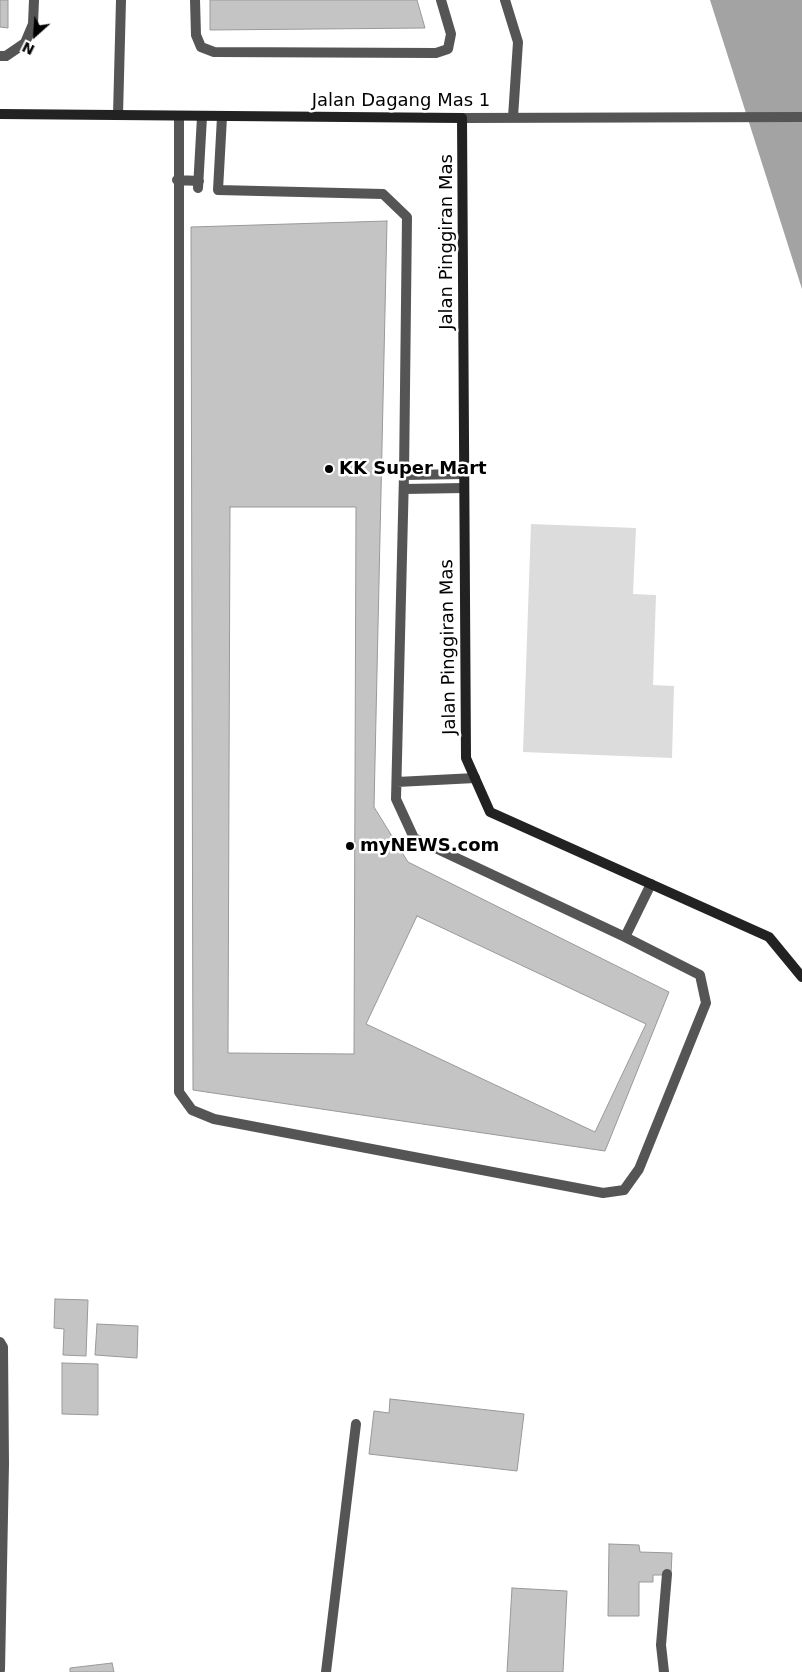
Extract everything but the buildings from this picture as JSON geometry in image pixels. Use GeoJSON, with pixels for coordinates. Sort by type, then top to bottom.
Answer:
{"type":"FeatureCollection","features":[{"type":"Feature","properties":{"kind":"street"},"geometry":{"type":"LineString","coordinates":[[0,56],[6,56],[25,43],[33,24],[34,0]]}},
{"type":"Feature","properties":{"kind":"street"},"geometry":{"type":"LineString","coordinates":[[118,115],[120,0]]}},
{"type":"Feature","properties":{"kind":"street"},"geometry":{"type":"LineString","coordinates":[[196,0],[196,35],[201,47],[214,52],[426,53],[448,49],[451,34],[441,0]]}},
{"type":"Feature","properties":{"kind":"street"},"geometry":{"type":"LineString","coordinates":[[505,0],[518,42],[514,117]]}},
{"type":"Feature","properties":{"kind":"street","name":"Jalan Dagang Mas 1"},"geometry":{"type":"LineString","coordinates":[[0,114],[462,118],[802,117]]}},
{"type":"Feature","properties":{"kind":"street"},"geometry":{"type":"LineString","coordinates":[[179,116],[179,1092],[192,1110],[214,1118],[603,1193],[624,1190],[639,1169],[706,1003],[700,975],[625,937],[414,838],[396,799],[404,490],[406,218],[383,194],[218,190],[222,117]]}},
{"type":"Feature","properties":{"kind":"street"},"geometry":{"type":"LineString","coordinates":[[178,180],[199,184],[202,116]]}},
{"type":"Feature","properties":{"kind":"street","name":"Jalan Pinggiran Mas"},"geometry":{"type":"LineString","coordinates":[[462,118],[466,758],[490,812],[769,937],[802,977]]}},
{"type":"Feature","properties":{"kind":"street"},"geometry":{"type":"LineString","coordinates":[[404,475],[464,474]]}},
{"type":"Feature","properties":{"kind":"street"},"geometry":{"type":"LineString","coordinates":[[404,490],[464,488]]}},
{"type":"Feature","properties":{"kind":"street"},"geometry":{"type":"LineString","coordinates":[[397,782],[475,778]]}},
{"type":"Feature","properties":{"kind":"street"},"geometry":{"type":"LineString","coordinates":[[625,937],[651,884]]}},
{"type":"Feature","properties":{"kind":"street"},"geometry":{"type":"LineString","coordinates":[[0,1342],[3,1347],[4,1464],[0,1670]]}},
{"type":"Feature","properties":{"kind":"street"},"geometry":{"type":"LineString","coordinates":[[326,1672],[356,1424]]}},
{"type":"Feature","properties":{"kind":"street"},"geometry":{"type":"LineString","coordinates":[[664,1672],[661,1645],[667,1574]]}},
{"type":"Feature","properties":{"kind":"shaded area"},"geometry":{"type":"Polygon","coordinates":[[[710,0],[802,0],[802,289],[710,0]]]}},
{"type":"Feature","properties":{"kind":"shaded area"},"geometry":{"type":"Polygon","coordinates":[[[531,524],[636,528],[633,594],[656,595],[653,685],[674,686],[672,758],[523,752],[531,524]]]}},
{"type":"Feature","properties":{"kind":"place","name":"KK Super Mart"},"geometry":{"type":"Point","coordinates":[329,469]}},
{"type":"Feature","properties":{"kind":"place","name":"myNEWS.com"},"geometry":{"type":"Point","coordinates":[350,846]}}]}
